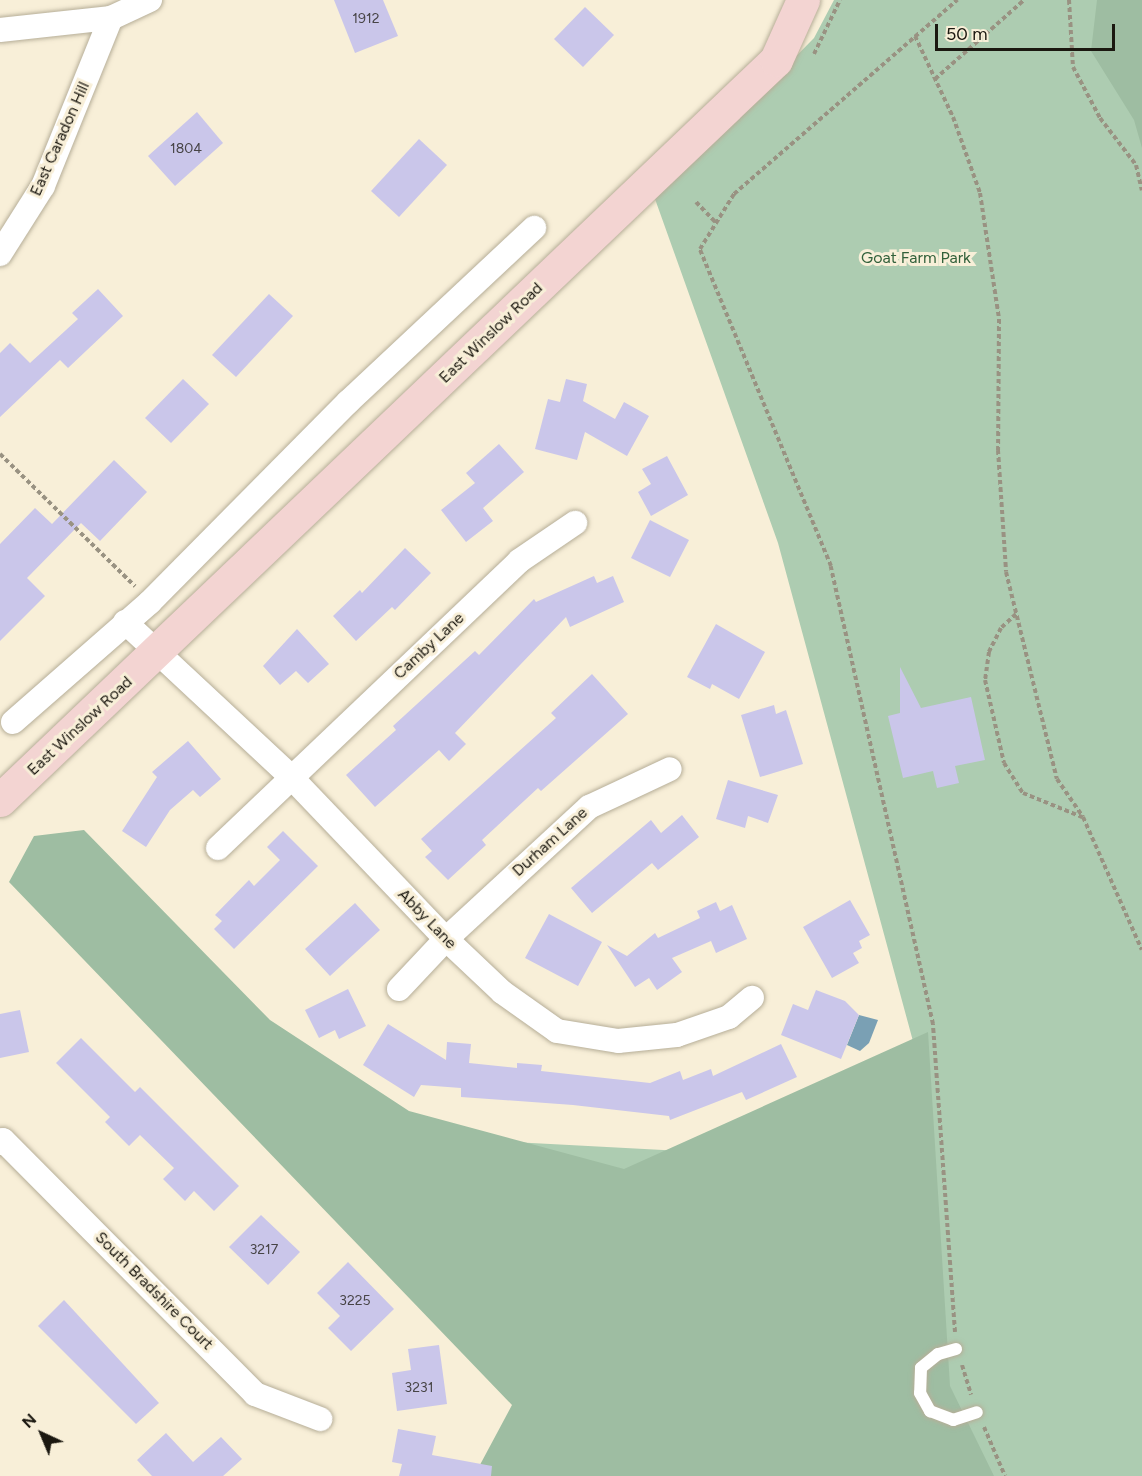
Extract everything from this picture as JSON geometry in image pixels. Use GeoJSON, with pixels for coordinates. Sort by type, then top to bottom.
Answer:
{"type":"FeatureCollection","features":[{"type":"Feature","properties":{"kind":"main road","name":"East Winslow Road"},"geometry":{"type":"LineString","coordinates":[[0,800],[159,652],[776,60],[803,0]]}},
{"type":"Feature","properties":{"kind":"street"},"geometry":{"type":"LineString","coordinates":[[0,30],[111,18],[150,0]]}},
{"type":"Feature","properties":{"kind":"street","name":"East Caradon Hill"},"geometry":{"type":"LineString","coordinates":[[0,254],[43,186],[111,18]]}},
{"type":"Feature","properties":{"kind":"street"},"geometry":{"type":"LineString","coordinates":[[14,722],[150,602],[348,402],[534,228]]}},
{"type":"Feature","properties":{"kind":"street","name":"Camby Lane"},"geometry":{"type":"LineString","coordinates":[[218,848],[290,776],[519,561],[575,523]]}},
{"type":"Feature","properties":{"kind":"street"},"geometry":{"type":"LineString","coordinates":[[125,622],[159,652]]}},
{"type":"Feature","properties":{"kind":"street","name":"Abby Lane"},"geometry":{"type":"LineString","coordinates":[[159,652],[290,776],[446,939],[502,992],[557,1031],[618,1041],[677,1035],[729,1017],[752,998]]}},
{"type":"Feature","properties":{"kind":"street","name":"Durham Lane"},"geometry":{"type":"LineString","coordinates":[[399,989],[446,939],[589,807],[670,769]]}},
{"type":"Feature","properties":{"kind":"street","name":"South Bradshire Court"},"geometry":{"type":"LineString","coordinates":[[2,1141],[255,1394],[320,1419]]}},
{"type":"Feature","properties":{"kind":"lane"},"geometry":{"type":"LineString","coordinates":[[956,1349],[938,1354],[921,1368],[920,1392],[930,1411],[953,1420],[976,1412]]}},
{"type":"Feature","properties":{"kind":"path"},"geometry":{"type":"LineString","coordinates":[[814,54],[840,0]]}},
{"type":"Feature","properties":{"kind":"path"},"geometry":{"type":"LineString","coordinates":[[957,0],[734,194],[700,249],[831,566],[933,1024],[956,1349],[976,1412],[1005,1476]]}},
{"type":"Feature","properties":{"kind":"path"},"geometry":{"type":"LineString","coordinates":[[935,79],[1024,0]]}},
{"type":"Feature","properties":{"kind":"path"},"geometry":{"type":"LineString","coordinates":[[1069,0],[1073,67],[1100,118],[1136,165],[1142,190]]}},
{"type":"Feature","properties":{"kind":"path"},"geometry":{"type":"LineString","coordinates":[[915,36],[935,79],[976,182],[984,216],[999,319],[999,461],[1006,572],[1016,614],[1058,778],[1083,817],[1142,950]]}},
{"type":"Feature","properties":{"kind":"path"},"geometry":{"type":"LineString","coordinates":[[696,202],[716,223]]}},
{"type":"Feature","properties":{"kind":"path"},"geometry":{"type":"LineString","coordinates":[[0,454],[150,602]]}},
{"type":"Feature","properties":{"kind":"path"},"geometry":{"type":"LineString","coordinates":[[1016,614],[1001,628],[989,652],[985,680],[1004,763],[1023,793],[1083,817]]}},
{"type":"Feature","properties":{"kind":"green space","name":"Goat Farm Park"},"geometry":{"type":"Polygon","coordinates":[[[834,0],[1142,0],[1142,1476],[652,1476],[437,1138],[682,1151],[917,1056],[778,543],[655,199],[814,38],[834,0]]]}},
{"type":"Feature","properties":{"kind":"green space"},"geometry":{"type":"Polygon","coordinates":[[[1097,0],[1142,0],[1142,148],[1134,120],[1091,51],[1097,0]]]}},
{"type":"Feature","properties":{"kind":"green space"},"geometry":{"type":"Polygon","coordinates":[[[84,830],[270,1020],[409,1111],[624,1169],[928,1032],[950,1386],[994,1476],[474,1476],[512,1405],[9,882],[34,836],[84,830]]]}},
{"type":"Feature","properties":{"kind":"water"},"geometry":{"type":"Polygon","coordinates":[[[859,1015],[878,1020],[869,1043],[860,1051],[847,1045],[859,1015]]]}},
{"type":"Feature","properties":{"kind":"building"},"geometry":{"type":"Polygon","coordinates":[[[334,0],[383,0],[398,36],[355,53],[334,0]]]}},
{"type":"Feature","properties":{"kind":"building"},"geometry":{"type":"Polygon","coordinates":[[[585,7],[614,35],[583,67],[554,39],[585,7]]]}},
{"type":"Feature","properties":{"kind":"building"},"geometry":{"type":"Polygon","coordinates":[[[197,112],[223,143],[175,186],[148,156],[197,112]]]}},
{"type":"Feature","properties":{"kind":"building"},"geometry":{"type":"Polygon","coordinates":[[[419,139],[447,165],[399,217],[371,191],[419,139]]]}},
{"type":"Feature","properties":{"kind":"building"},"geometry":{"type":"Polygon","coordinates":[[[98,289],[123,316],[68,368],[60,360],[0,417],[0,353],[10,343],[30,363],[78,319],[72,313],[98,289]]]}},
{"type":"Feature","properties":{"kind":"building"},"geometry":{"type":"Polygon","coordinates":[[[269,294],[293,316],[236,377],[212,355],[269,294]]]}},
{"type":"Feature","properties":{"kind":"building"},"geometry":{"type":"Polygon","coordinates":[[[183,379],[209,404],[171,443],[145,418],[183,379]]]}},
{"type":"Feature","properties":{"kind":"building"},"geometry":{"type":"Polygon","coordinates":[[[566,379],[587,384],[583,401],[615,419],[624,402],[649,416],[627,456],[585,432],[577,460],[535,449],[548,399],[560,402],[566,379]]]}},
{"type":"Feature","properties":{"kind":"building"},"geometry":{"type":"Polygon","coordinates":[[[499,444],[524,472],[483,508],[493,521],[466,542],[441,510],[475,483],[466,473],[499,444]]]}},
{"type":"Feature","properties":{"kind":"building"},"geometry":{"type":"Polygon","coordinates":[[[667,456],[688,495],[651,516],[638,492],[651,484],[642,469],[667,456]]]}},
{"type":"Feature","properties":{"kind":"building"},"geometry":{"type":"Polygon","coordinates":[[[114,460],[147,492],[100,541],[81,523],[27,578],[45,596],[0,641],[0,544],[35,508],[52,524],[114,460]]]}},
{"type":"Feature","properties":{"kind":"building"},"geometry":{"type":"Polygon","coordinates":[[[650,520],[689,540],[670,577],[631,558],[650,520]]]}},
{"type":"Feature","properties":{"kind":"building"},"geometry":{"type":"Polygon","coordinates":[[[405,548],[431,573],[395,610],[392,607],[356,641],[333,616],[360,590],[362,593],[405,548]]]}},
{"type":"Feature","properties":{"kind":"building"},"geometry":{"type":"Polygon","coordinates":[[[594,576],[597,583],[613,576],[624,602],[570,627],[566,617],[455,733],[466,744],[449,761],[439,750],[375,807],[346,775],[396,730],[393,726],[475,651],[479,655],[534,599],[536,602],[594,576]]]}},
{"type":"Feature","properties":{"kind":"building"},"geometry":{"type":"Polygon","coordinates":[[[716,624],[765,652],[739,699],[712,684],[710,689],[687,677],[716,624]]]}},
{"type":"Feature","properties":{"kind":"building"},"geometry":{"type":"Polygon","coordinates":[[[297,629],[329,664],[308,683],[296,671],[280,685],[263,666],[297,629]]]}},
{"type":"Feature","properties":{"kind":"building"},"geometry":{"type":"Polygon","coordinates":[[[900,667],[921,708],[971,697],[985,760],[955,766],[959,783],[937,788],[933,771],[903,778],[888,716],[900,713],[900,667]]]}},
{"type":"Feature","properties":{"kind":"building"},"geometry":{"type":"Polygon","coordinates":[[[592,674],[628,714],[541,791],[538,788],[482,840],[486,845],[448,880],[425,857],[432,851],[421,839],[556,718],[551,713],[592,674]]]}},
{"type":"Feature","properties":{"kind":"building"},"geometry":{"type":"Polygon","coordinates":[[[774,705],[776,714],[786,710],[803,764],[760,777],[741,715],[774,705]]]}},
{"type":"Feature","properties":{"kind":"building"},"geometry":{"type":"Polygon","coordinates":[[[188,741],[221,779],[200,797],[193,790],[170,810],[146,847],[122,831],[157,777],[152,772],[188,741]]]}},
{"type":"Feature","properties":{"kind":"building"},"geometry":{"type":"Polygon","coordinates":[[[728,780],[778,795],[768,823],[748,816],[745,828],[716,819],[728,780]]]}},
{"type":"Feature","properties":{"kind":"building"},"geometry":{"type":"Polygon","coordinates":[[[682,815],[699,837],[658,870],[652,863],[592,913],[571,888],[651,820],[661,833],[682,815]]]}},
{"type":"Feature","properties":{"kind":"building"},"geometry":{"type":"Polygon","coordinates":[[[283,831],[318,866],[234,949],[214,929],[222,921],[215,915],[249,880],[254,886],[280,860],[267,847],[283,831]]]}},
{"type":"Feature","properties":{"kind":"building"},"geometry":{"type":"Polygon","coordinates":[[[850,900],[870,935],[859,941],[862,948],[853,953],[859,963],[832,978],[803,927],[850,900]]]}},
{"type":"Feature","properties":{"kind":"building"},"geometry":{"type":"Polygon","coordinates":[[[716,902],[720,911],[732,905],[747,939],[716,953],[711,941],[672,958],[682,972],[657,990],[649,978],[635,987],[607,945],[627,956],[655,933],[658,938],[700,918],[697,911],[716,902]]]}},
{"type":"Feature","properties":{"kind":"building"},"geometry":{"type":"Polygon","coordinates":[[[355,903],[380,930],[330,976],[305,949],[355,903]]]}},
{"type":"Feature","properties":{"kind":"building"},"geometry":{"type":"Polygon","coordinates":[[[549,914],[602,942],[578,986],[525,958],[549,914]]]}},
{"type":"Feature","properties":{"kind":"building"},"geometry":{"type":"Polygon","coordinates":[[[348,989],[366,1026],[339,1039],[335,1030],[319,1038],[305,1010],[348,989]]]}},
{"type":"Feature","properties":{"kind":"building"},"geometry":{"type":"Polygon","coordinates":[[[816,990],[845,1001],[859,1015],[841,1059],[781,1035],[793,1004],[808,1010],[816,990]]]}},
{"type":"Feature","properties":{"kind":"building"},"geometry":{"type":"Polygon","coordinates":[[[20,1010],[29,1052],[0,1058],[0,1014],[20,1010]]]}},
{"type":"Feature","properties":{"kind":"building"},"geometry":{"type":"Polygon","coordinates":[[[388,1024],[446,1060],[447,1042],[471,1044],[469,1063],[517,1068],[517,1063],[542,1065],[541,1071],[650,1083],[680,1071],[683,1080],[711,1069],[713,1076],[781,1044],[797,1077],[746,1100],[742,1092],[670,1120],[669,1116],[573,1105],[461,1097],[461,1088],[421,1085],[414,1097],[363,1065],[388,1024]]]}},
{"type":"Feature","properties":{"kind":"building"},"geometry":{"type":"Polygon","coordinates":[[[81,1038],[135,1092],[140,1087],[239,1186],[214,1211],[194,1191],[185,1201],[163,1179],[174,1168],[140,1135],[129,1146],[105,1122],[110,1117],[56,1063],[81,1038]]]}},
{"type":"Feature","properties":{"kind":"building"},"geometry":{"type":"Polygon","coordinates":[[[261,1215],[300,1252],[268,1285],[229,1247],[261,1215]]]}},
{"type":"Feature","properties":{"kind":"building"},"geometry":{"type":"Polygon","coordinates":[[[348,1262],[394,1309],[351,1351],[328,1328],[340,1316],[317,1293],[348,1262]]]}},
{"type":"Feature","properties":{"kind":"building"},"geometry":{"type":"Polygon","coordinates":[[[64,1300],[159,1403],[136,1424],[38,1326],[64,1300]]]}},
{"type":"Feature","properties":{"kind":"building"},"geometry":{"type":"Polygon","coordinates":[[[439,1345],[447,1404],[397,1411],[392,1373],[411,1370],[408,1349],[439,1345]]]}},
{"type":"Feature","properties":{"kind":"building"},"geometry":{"type":"Polygon","coordinates":[[[398,1429],[436,1436],[432,1455],[492,1466],[491,1476],[399,1476],[402,1464],[392,1462],[398,1429]]]}},
{"type":"Feature","properties":{"kind":"building"},"geometry":{"type":"Polygon","coordinates":[[[166,1433],[193,1462],[221,1437],[242,1459],[223,1476],[152,1476],[137,1460],[166,1433]]]}}]}
